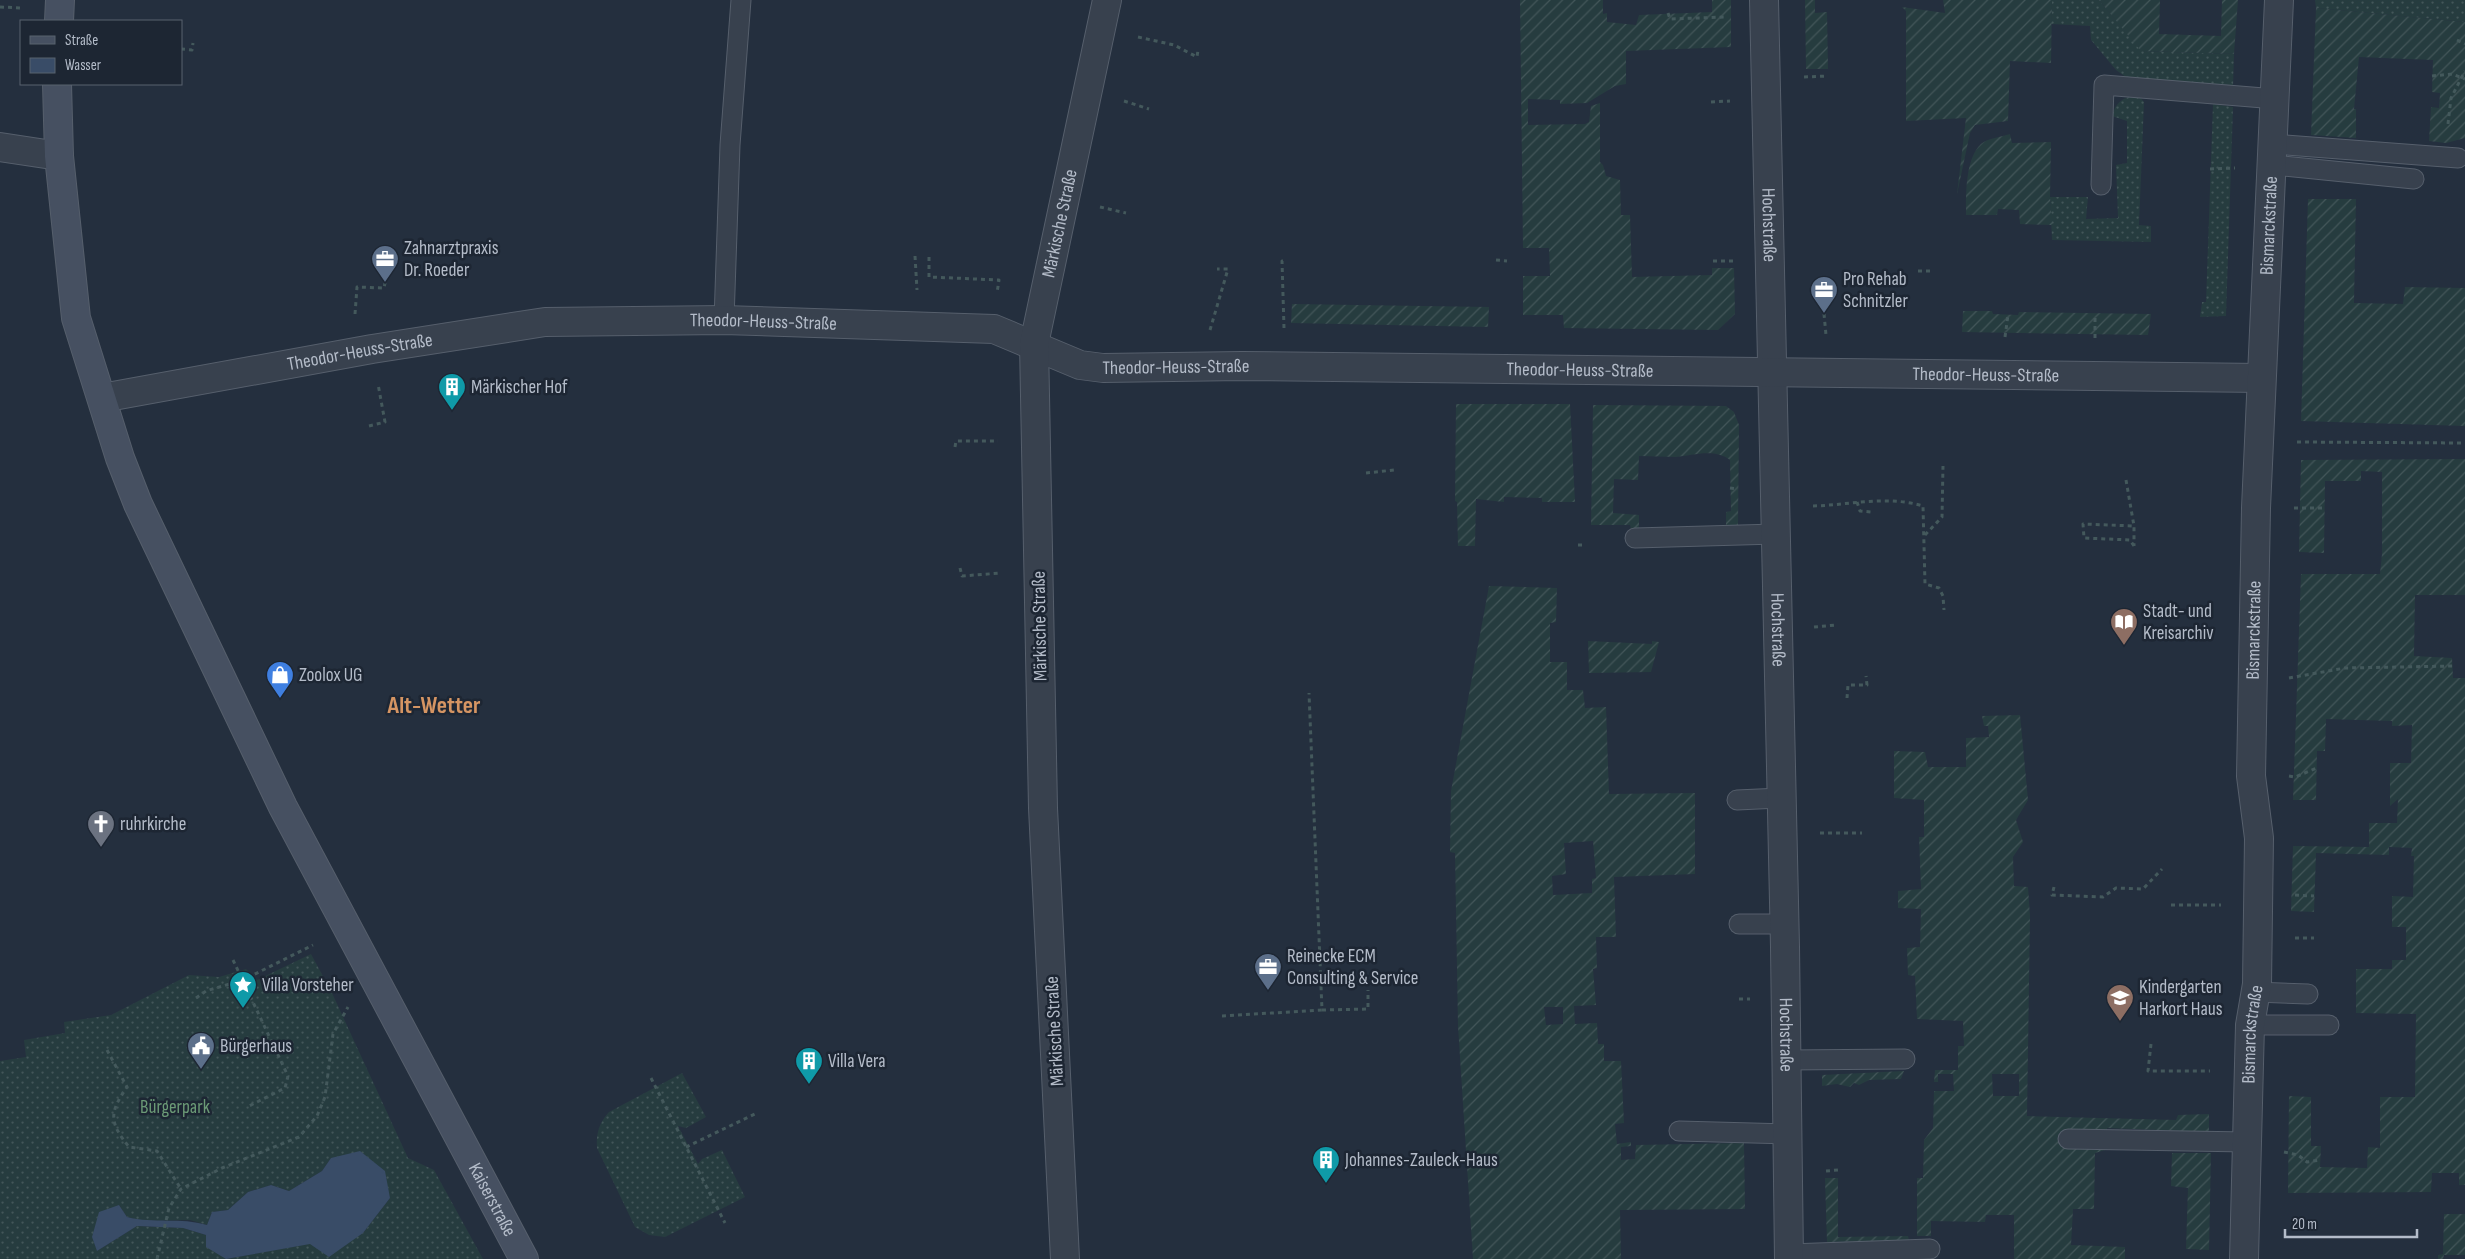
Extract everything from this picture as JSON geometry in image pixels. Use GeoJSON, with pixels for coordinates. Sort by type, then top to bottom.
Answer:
{"type":"FeatureCollection","features":[{"type":"Feature","properties":{"kind":"main road"},"geometry":{"type":"LineString","coordinates":[[59,20],[60,0]]}},
{"type":"Feature","properties":{"kind":"main road","name":"Kaiserstraße"},"geometry":{"type":"LineString","coordinates":[[57,85],[59,156],[76,318],[120,458],[138,504],[283,807],[524,1259]]}},
{"type":"Feature","properties":{"kind":"street","name":"Märkische Straße"},"geometry":{"type":"LineString","coordinates":[[1065,1259],[1043,808],[1034,344],[1107,0]]}},
{"type":"Feature","properties":{"kind":"street","name":"Bismarckstraße"},"geometry":{"type":"LineString","coordinates":[[2244,1259],[2250,1025],[2255,992],[2259,838],[2251,776],[2251,679],[2259,442],[2274,155],[2279,0]]}},
{"type":"Feature","properties":{"kind":"street","name":"Hochstraße"},"geometry":{"type":"LineString","coordinates":[[1764,8],[1782,798],[1789,1257]]}},
{"type":"Feature","properties":{"kind":"street"},"geometry":{"type":"LineString","coordinates":[[0,148],[59,156]]}},
{"type":"Feature","properties":{"kind":"street","name":"Theodor-Heuss-Straße"},"geometry":{"type":"LineString","coordinates":[[102,398],[354,353],[545,322],[724,320],[994,329],[1034,344],[1080,365],[1103,368],[1285,367],[2262,378]]}},
{"type":"Feature","properties":{"kind":"lane"},"geometry":{"type":"LineString","coordinates":[[724,320],[730,145],[741,0]]}},
{"type":"Feature","properties":{"kind":"lane"},"geometry":{"type":"LineString","coordinates":[[2101,185],[2104,85],[2276,99]]}},
{"type":"Feature","properties":{"kind":"lane"},"geometry":{"type":"LineString","coordinates":[[2274,155],[2458,158]]}},
{"type":"Feature","properties":{"kind":"lane"},"geometry":{"type":"LineString","coordinates":[[2274,155],[2414,180]]}},
{"type":"Feature","properties":{"kind":"lane"},"geometry":{"type":"LineString","coordinates":[[1635,538],[1776,534]]}},
{"type":"Feature","properties":{"kind":"lane"},"geometry":{"type":"LineString","coordinates":[[1737,800],[1782,798]]}},
{"type":"Feature","properties":{"kind":"lane"},"geometry":{"type":"LineString","coordinates":[[1739,924],[1784,924]]}},
{"type":"Feature","properties":{"kind":"lane"},"geometry":{"type":"LineString","coordinates":[[2255,992],[2308,994]]}},
{"type":"Feature","properties":{"kind":"lane"},"geometry":{"type":"LineString","coordinates":[[2250,1025],[2329,1025]]}},
{"type":"Feature","properties":{"kind":"lane"},"geometry":{"type":"LineString","coordinates":[[1787,1060],[1904,1058]]}},
{"type":"Feature","properties":{"kind":"lane"},"geometry":{"type":"LineString","coordinates":[[1679,1131],[1788,1134]]}},
{"type":"Feature","properties":{"kind":"lane"},"geometry":{"type":"LineString","coordinates":[[2068,1139],[2247,1142]]}},
{"type":"Feature","properties":{"kind":"lane"},"geometry":{"type":"LineString","coordinates":[[1789,1257],[1930,1250]]}},
{"type":"Feature","properties":{"kind":"path"},"geometry":{"type":"LineString","coordinates":[[1668,13],[1670,20],[1764,8]]}},
{"type":"Feature","properties":{"kind":"path"},"geometry":{"type":"LineString","coordinates":[[2458,40],[2465,44]]}},
{"type":"Feature","properties":{"kind":"path"},"geometry":{"type":"LineString","coordinates":[[182,48],[192,50],[193,43]]}},
{"type":"Feature","properties":{"kind":"path"},"geometry":{"type":"LineString","coordinates":[[1174,45],[1198,57],[1198,50]]}},
{"type":"Feature","properties":{"kind":"path"},"geometry":{"type":"LineString","coordinates":[[2448,125],[2451,98],[2464,78],[2465,71]]}},
{"type":"Feature","properties":{"kind":"path"},"geometry":{"type":"LineString","coordinates":[[2432,76],[2452,74],[2464,78]]}},
{"type":"Feature","properties":{"kind":"path"},"geometry":{"type":"LineString","coordinates":[[929,277],[930,257]]}},
{"type":"Feature","properties":{"kind":"path"},"geometry":{"type":"LineString","coordinates":[[1496,260],[1507,260]]}},
{"type":"Feature","properties":{"kind":"path"},"geometry":{"type":"LineString","coordinates":[[1285,367],[1282,261],[1286,261]]}},
{"type":"Feature","properties":{"kind":"path"},"geometry":{"type":"LineString","coordinates":[[1212,324],[1228,269],[1218,269]]}},
{"type":"Feature","properties":{"kind":"path"},"geometry":{"type":"LineString","coordinates":[[1918,271],[1930,271]]}},
{"type":"Feature","properties":{"kind":"path"},"geometry":{"type":"LineString","coordinates":[[354,353],[357,287],[384,288],[385,283]]}},
{"type":"Feature","properties":{"kind":"path"},"geometry":{"type":"LineString","coordinates":[[369,426],[385,422],[380,393]]}},
{"type":"Feature","properties":{"kind":"path"},"geometry":{"type":"LineString","coordinates":[[955,447],[956,441],[1036,440]]}},
{"type":"Feature","properties":{"kind":"path"},"geometry":{"type":"LineString","coordinates":[[2259,442],[2465,443]]}},
{"type":"Feature","properties":{"kind":"path"},"geometry":{"type":"LineString","coordinates":[[1925,535],[1942,517],[1943,466]]}},
{"type":"Feature","properties":{"kind":"path"},"geometry":{"type":"LineString","coordinates":[[1366,473],[1394,470]]}},
{"type":"Feature","properties":{"kind":"path"},"geometry":{"type":"LineString","coordinates":[[2126,480],[2134,526],[2134,546],[2130,540],[2084,538],[2083,524],[2134,526]]}},
{"type":"Feature","properties":{"kind":"path"},"geometry":{"type":"LineString","coordinates":[[1828,505],[1872,500],[1923,506],[1926,584],[1939,588],[1944,610]]}},
{"type":"Feature","properties":{"kind":"path"},"geometry":{"type":"LineString","coordinates":[[1857,502],[1860,511],[1871,512]]}},
{"type":"Feature","properties":{"kind":"path"},"geometry":{"type":"LineString","coordinates":[[2294,508],[2325,508]]}},
{"type":"Feature","properties":{"kind":"path"},"geometry":{"type":"LineString","coordinates":[[960,568],[962,576],[1039,571]]}},
{"type":"Feature","properties":{"kind":"path"},"geometry":{"type":"LineString","coordinates":[[1823,626],[1836,625]]}},
{"type":"Feature","properties":{"kind":"path"},"geometry":{"type":"LineString","coordinates":[[2290,678],[2345,668],[2453,666]]}},
{"type":"Feature","properties":{"kind":"path"},"geometry":{"type":"LineString","coordinates":[[1847,698],[1848,685],[1867,685],[1866,676]]}},
{"type":"Feature","properties":{"kind":"path"},"geometry":{"type":"LineString","coordinates":[[1309,693],[1322,1010]]}},
{"type":"Feature","properties":{"kind":"path"},"geometry":{"type":"LineString","coordinates":[[2295,777],[2317,768]]}},
{"type":"Feature","properties":{"kind":"path"},"geometry":{"type":"LineString","coordinates":[[2054,887],[2052,895],[2103,898],[2116,888],[2143,889],[2162,869]]}},
{"type":"Feature","properties":{"kind":"path"},"geometry":{"type":"LineString","coordinates":[[2291,895],[2314,896]]}},
{"type":"Feature","properties":{"kind":"path"},"geometry":{"type":"LineString","coordinates":[[2171,905],[2222,905]]}},
{"type":"Feature","properties":{"kind":"path"},"geometry":{"type":"LineString","coordinates":[[196,998],[206,991],[243,980],[307,949],[346,925]]}},
{"type":"Feature","properties":{"kind":"path"},"geometry":{"type":"LineString","coordinates":[[2290,938],[2314,938]]}},
{"type":"Feature","properties":{"kind":"path"},"geometry":{"type":"LineString","coordinates":[[233,960],[288,1076],[285,1088],[247,1107]]}},
{"type":"Feature","properties":{"kind":"path"},"geometry":{"type":"LineString","coordinates":[[157,1259],[169,1208],[182,1188],[222,1168],[299,1137],[317,1116],[325,1097],[333,1034],[369,969]]}},
{"type":"Feature","properties":{"kind":"path"},"geometry":{"type":"LineString","coordinates":[[1222,1016],[1368,1009],[1368,990]]}},
{"type":"Feature","properties":{"kind":"path"},"geometry":{"type":"LineString","coordinates":[[2151,1044],[2148,1071],[2212,1071]]}},
{"type":"Feature","properties":{"kind":"path"},"geometry":{"type":"LineString","coordinates":[[107,1050],[127,1087],[117,1101],[112,1119],[119,1135],[129,1147],[157,1151],[182,1188]]}},
{"type":"Feature","properties":{"kind":"path"},"geometry":{"type":"LineString","coordinates":[[651,1078],[725,1223]]}},
{"type":"Feature","properties":{"kind":"path"},"geometry":{"type":"LineString","coordinates":[[686,1147],[756,1113]]}},
{"type":"Feature","properties":{"kind":"path"},"geometry":{"type":"LineString","coordinates":[[2280,1152],[2298,1155],[2307,1162],[2320,1160]]}},
{"type":"Feature","properties":{"kind":"green space"},"geometry":{"type":"Polygon","coordinates":[[[1520,0],[1603,0],[1603,14],[1607,13],[1607,22],[1636,25],[1639,15],[1712,12],[1712,0],[1731,0],[1731,47],[1626,51],[1626,84],[1615,86],[1587,103],[1560,104],[1560,100],[1528,99],[1528,125],[1585,124],[1589,122],[1591,106],[1600,103],[1600,162],[1603,165],[1606,176],[1620,180],[1621,215],[1630,215],[1632,277],[1712,275],[1712,268],[1734,268],[1735,314],[1718,330],[1564,328],[1563,315],[1523,315],[1523,276],[1550,276],[1549,248],[1523,248],[1520,0]]]}},
{"type":"Feature","properties":{"kind":"green space"},"geometry":{"type":"Polygon","coordinates":[[[1805,0],[1815,0],[1815,13],[1827,12],[1828,69],[1806,69],[1805,0]]]}},
{"type":"Feature","properties":{"kind":"green space"},"geometry":{"type":"Polygon","coordinates":[[[1943,0],[2052,0],[2051,63],[2010,61],[2008,121],[1975,125],[1970,133],[1957,194],[1966,118],[1906,121],[1906,11],[1902,7],[1945,13],[1943,0]]]}},
{"type":"Feature","properties":{"kind":"green space"},"geometry":{"type":"Polygon","coordinates":[[[2052,0],[2099,0],[2142,51],[2234,54],[2233,88],[2134,83],[2116,70],[2091,40],[2090,26],[2051,24],[2052,0]]]}},
{"type":"Feature","properties":{"kind":"green space"},"geometry":{"type":"Polygon","coordinates":[[[2099,0],[2160,0],[2159,34],[2221,36],[2222,0],[2238,0],[2234,54],[2141,51],[2099,0]]]}},
{"type":"Feature","properties":{"kind":"green space"},"geometry":{"type":"Polygon","coordinates":[[[2315,0],[2465,0],[2465,22],[2316,8],[2315,0]]]}},
{"type":"Feature","properties":{"kind":"green space"},"geometry":{"type":"Polygon","coordinates":[[[2316,8],[2465,22],[2465,138],[2446,143],[2429,141],[2431,107],[2439,108],[2440,93],[2432,92],[2433,60],[2359,57],[2354,109],[2356,109],[2356,138],[2311,135],[2316,8]]]}},
{"type":"Feature","properties":{"kind":"green space"},"geometry":{"type":"Polygon","coordinates":[[[2138,95],[2144,102],[2139,225],[2151,226],[2151,242],[2052,240],[2050,197],[2088,197],[2086,219],[2118,218],[2116,165],[2127,163],[2127,121],[2112,116],[2121,101],[2138,95]]]}},
{"type":"Feature","properties":{"kind":"green space"},"geometry":{"type":"Polygon","coordinates":[[[2213,104],[2233,107],[2226,316],[2200,317],[2202,302],[2206,302],[2213,104]]]}},
{"type":"Feature","properties":{"kind":"green space"},"geometry":{"type":"Polygon","coordinates":[[[2010,134],[2012,143],[2051,142],[2050,197],[2052,225],[2020,224],[2019,210],[1998,209],[1997,215],[1966,215],[1969,168],[1976,151],[1987,140],[2010,134]]]}},
{"type":"Feature","properties":{"kind":"green space"},"geometry":{"type":"Polygon","coordinates":[[[2308,199],[2356,199],[2354,303],[2403,304],[2405,287],[2465,288],[2465,426],[2301,421],[2308,199]]]}},
{"type":"Feature","properties":{"kind":"green space"},"geometry":{"type":"Polygon","coordinates":[[[1292,304],[1489,307],[1488,327],[1291,323],[1292,304]]]}},
{"type":"Feature","properties":{"kind":"green space"},"geometry":{"type":"Polygon","coordinates":[[[1963,311],[1992,311],[1993,314],[2018,315],[2019,312],[2151,314],[2148,335],[1962,332],[1963,311]]]}},
{"type":"Feature","properties":{"kind":"green space"},"geometry":{"type":"Polygon","coordinates":[[[1456,404],[1570,404],[1575,502],[1542,502],[1542,498],[1504,497],[1504,502],[1476,499],[1475,546],[1458,546],[1457,502],[1455,501],[1456,404]]]}},
{"type":"Feature","properties":{"kind":"green space"},"geometry":{"type":"Polygon","coordinates":[[[1593,405],[1726,406],[1734,412],[1739,425],[1738,525],[1726,527],[1726,512],[1731,511],[1730,460],[1718,454],[1704,453],[1676,457],[1639,456],[1638,480],[1614,479],[1613,513],[1639,515],[1639,529],[1631,529],[1630,525],[1591,525],[1593,405]]]}},
{"type":"Feature","properties":{"kind":"green space"},"geometry":{"type":"Polygon","coordinates":[[[2465,459],[2465,595],[2415,595],[2414,656],[2452,658],[2453,678],[2465,678],[2465,1185],[2459,1185],[2459,1173],[2432,1173],[2431,1192],[2288,1193],[2289,1096],[2311,1097],[2311,1146],[2321,1146],[2320,1167],[2367,1168],[2368,1147],[2380,1148],[2380,1097],[2415,1097],[2416,1014],[2356,1013],[2356,969],[2392,969],[2392,960],[2406,960],[2406,927],[2392,927],[2392,896],[2413,897],[2414,856],[2411,856],[2412,848],[2389,847],[2389,855],[2316,853],[2314,912],[2291,911],[2293,846],[2369,847],[2369,823],[2397,823],[2398,799],[2390,806],[2390,763],[2411,763],[2412,725],[2392,726],[2392,721],[2326,719],[2325,751],[2317,751],[2316,800],[2293,800],[2301,574],[2380,574],[2382,554],[2382,472],[2361,471],[2361,481],[2325,481],[2324,553],[2299,552],[2301,460],[2465,459]]]}},
{"type":"Feature","properties":{"kind":"green space"},"geometry":{"type":"Polygon","coordinates":[[[1489,586],[1557,588],[1556,622],[1550,623],[1550,662],[1567,662],[1567,690],[1583,690],[1585,708],[1606,707],[1609,794],[1695,793],[1695,874],[1614,877],[1616,937],[1596,937],[1597,968],[1593,969],[1596,1005],[1574,1006],[1575,1024],[1597,1023],[1598,1044],[1604,1044],[1604,1061],[1621,1061],[1624,1123],[1615,1124],[1617,1144],[1631,1142],[1631,1146],[1621,1147],[1621,1160],[1635,1159],[1636,1145],[1744,1143],[1745,1209],[1620,1210],[1621,1259],[1473,1259],[1458,1026],[1455,853],[1450,852],[1451,791],[1489,586]],[[1593,841],[1564,843],[1566,874],[1552,876],[1553,895],[1592,893],[1592,879],[1596,878],[1593,841]],[[1544,1007],[1546,1025],[1563,1024],[1563,1007],[1544,1007]]]}},
{"type":"Feature","properties":{"kind":"green space"},"geometry":{"type":"Polygon","coordinates":[[[1588,641],[1652,644],[1652,641],[1659,642],[1651,672],[1589,673],[1588,641]]]}},
{"type":"Feature","properties":{"kind":"green space"},"geometry":{"type":"Polygon","coordinates":[[[2020,715],[2028,800],[2016,820],[2023,842],[2013,857],[2014,886],[2028,887],[2030,916],[2027,1116],[2176,1120],[2178,1115],[2209,1114],[2209,1132],[2107,1128],[2109,1149],[2095,1153],[2094,1209],[2073,1209],[2071,1245],[2125,1247],[2125,1259],[2014,1259],[2014,1215],[1986,1215],[1985,1222],[1931,1221],[1931,1236],[1917,1236],[1917,1178],[1923,1178],[1924,1140],[1933,1128],[1934,1091],[1954,1091],[1953,1074],[1938,1074],[1938,1082],[1934,1082],[1935,1070],[1958,1070],[1958,1046],[1964,1046],[1963,1021],[1917,1019],[1915,976],[1908,975],[1907,948],[1920,947],[1921,909],[1898,908],[1898,891],[1921,889],[1919,837],[1924,837],[1924,800],[1894,798],[1894,751],[1925,752],[1928,767],[1966,767],[1966,738],[1989,737],[1988,726],[1984,726],[1982,716],[2020,715]],[[1992,1074],[1993,1096],[2019,1096],[2019,1074],[1992,1074]]]}},
{"type":"Feature","properties":{"kind":"green space","name":"Bürgerpark"},"geometry":{"type":"Polygon","coordinates":[[[311,954],[332,993],[408,1158],[434,1170],[483,1259],[226,1259],[0,1259],[0,1061],[26,1057],[24,1040],[65,1033],[64,1022],[111,1015],[189,975],[219,977],[246,969],[257,980],[311,954]],[[331,1158],[322,1171],[289,1191],[271,1185],[248,1192],[228,1210],[212,1212],[207,1225],[190,1220],[142,1221],[127,1217],[119,1205],[97,1251],[137,1226],[183,1228],[206,1235],[226,1259],[363,1233],[390,1198],[331,1158]]]}},
{"type":"Feature","properties":{"kind":"green space"},"geometry":{"type":"Polygon","coordinates":[[[1904,1071],[1901,1079],[1869,1080],[1859,1085],[1854,1083],[1850,1087],[1837,1084],[1822,1086],[1822,1075],[1904,1071]]]}},
{"type":"Feature","properties":{"kind":"green space"},"geometry":{"type":"Polygon","coordinates":[[[682,1073],[706,1117],[686,1128],[678,1126],[698,1164],[702,1159],[722,1150],[745,1197],[665,1237],[649,1235],[635,1227],[597,1148],[598,1133],[603,1120],[609,1112],[682,1073]]]}},
{"type":"Feature","properties":{"kind":"green space"},"geometry":{"type":"Polygon","coordinates":[[[2172,1153],[2211,1153],[2209,1250],[2186,1249],[2188,1188],[2171,1186],[2172,1153]]]}},
{"type":"Feature","properties":{"kind":"green space"},"geometry":{"type":"Polygon","coordinates":[[[1825,1178],[1838,1178],[1838,1237],[1908,1236],[1909,1240],[1827,1242],[1825,1178]]]}},
{"type":"Feature","properties":{"kind":"green space"},"geometry":{"type":"Polygon","coordinates":[[[2444,1214],[2465,1214],[2465,1255],[2444,1255],[2443,1259],[2438,1259],[2438,1255],[2443,1254],[2444,1214]]]}},
{"type":"Feature","properties":{"kind":"water"},"geometry":{"type":"Polygon","coordinates":[[[360,1151],[385,1171],[390,1198],[363,1233],[329,1257],[310,1244],[226,1259],[206,1247],[206,1235],[183,1228],[137,1226],[97,1251],[92,1237],[99,1212],[119,1205],[127,1217],[147,1220],[187,1221],[207,1225],[212,1212],[228,1210],[248,1192],[271,1185],[289,1191],[322,1171],[331,1158],[360,1151]]]}},
{"type":"Feature","properties":{"kind":"place","name":"Zahnarztpraxis Dr. Roeder"},"geometry":{"type":"Point","coordinates":[385,283]}},
{"type":"Feature","properties":{"kind":"place","name":"Pro Rehab Schnitzler"},"geometry":{"type":"Point","coordinates":[1824,314]}},
{"type":"Feature","properties":{"kind":"place","name":"Märkischer Hof"},"geometry":{"type":"Point","coordinates":[452,411]}},
{"type":"Feature","properties":{"kind":"place","name":"Stadt- und Kreisarchiv"},"geometry":{"type":"Point","coordinates":[2124,646]}},
{"type":"Feature","properties":{"kind":"place","name":"Zoolox UG"},"geometry":{"type":"Point","coordinates":[280,699]}},
{"type":"Feature","properties":{"kind":"place","name":"ruhrkirche"},"geometry":{"type":"Point","coordinates":[101,848]}},
{"type":"Feature","properties":{"kind":"place","name":"Reinecke ECM Consulting & Service"},"geometry":{"type":"Point","coordinates":[1268,991]}},
{"type":"Feature","properties":{"kind":"place","name":"Villa Vorsteher"},"geometry":{"type":"Point","coordinates":[243,1009]}},
{"type":"Feature","properties":{"kind":"place","name":"Kindergarten Harkort Haus"},"geometry":{"type":"Point","coordinates":[2120,1022]}},
{"type":"Feature","properties":{"kind":"place","name":"Bürgerhaus"},"geometry":{"type":"Point","coordinates":[201,1070]}},
{"type":"Feature","properties":{"kind":"place","name":"Villa Vera"},"geometry":{"type":"Point","coordinates":[809,1085]}},
{"type":"Feature","properties":{"kind":"place","name":"Johannes-Zauleck-Haus"},"geometry":{"type":"Point","coordinates":[1326,1184]}},
{"type":"Feature","properties":{"kind":"district","name":"Alt-Wetter"},"geometry":{"type":"Point","coordinates":[434,705]}}]}
